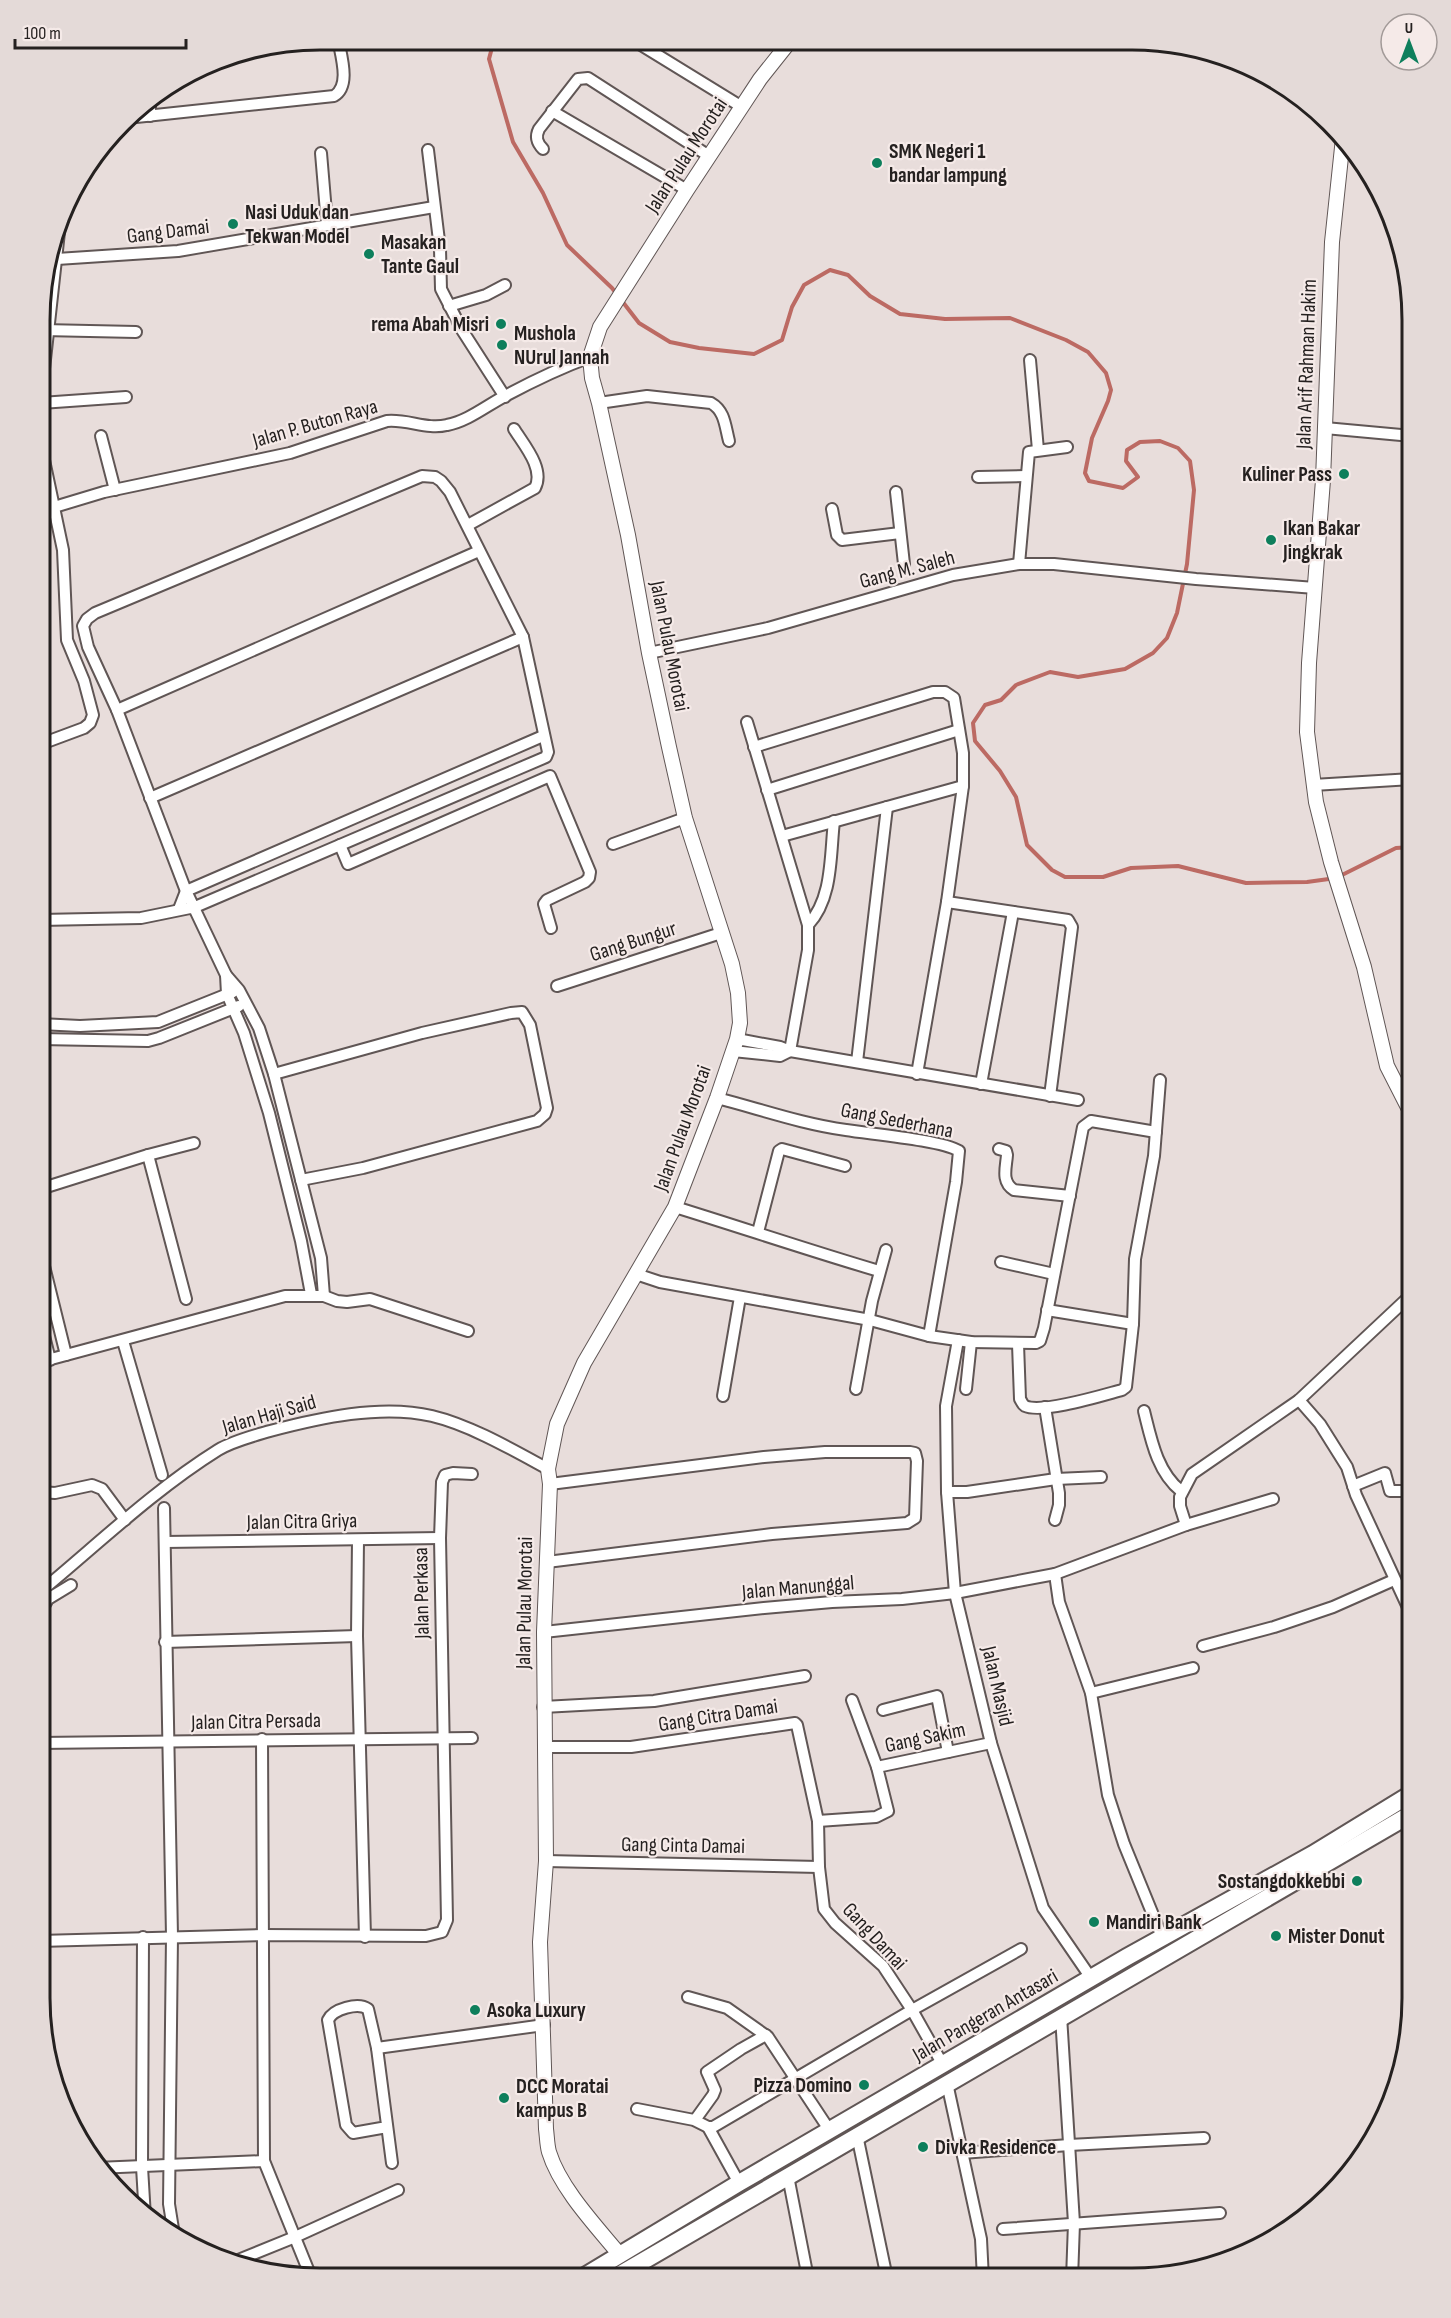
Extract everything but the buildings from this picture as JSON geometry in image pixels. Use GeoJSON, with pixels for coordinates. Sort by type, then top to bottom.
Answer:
{"type":"FeatureCollection","features":[{"type":"Feature","properties":{"kind":"main road","name":"Jalan Pangeran Antasari"},"geometry":{"type":"LineString","coordinates":[[630,2267],[1061,2016],[1276,1884],[1402,1801]]}},
{"type":"Feature","properties":{"kind":"main road","name":"Jalan Pangeran Antasari"},"geometry":{"type":"LineString","coordinates":[[1276,1884],[1402,1819]]}},
{"type":"Feature","properties":{"kind":"main road","name":"Jalan Pangeran Antasari"},"geometry":{"type":"LineString","coordinates":[[630,2267],[739,2183],[1162,1937],[1258,1895]]}},
{"type":"Feature","properties":{"kind":"street"},"geometry":{"type":"LineString","coordinates":[[142,117],[334,96],[341,92],[344,82],[340,50]]}},
{"type":"Feature","properties":{"kind":"street"},"geometry":{"type":"LineString","coordinates":[[649,50],[742,107]]}},
{"type":"Feature","properties":{"kind":"street","name":"Jalan Pulau Morotai"},"geometry":{"type":"LineString","coordinates":[[630,2267],[584,2210],[557,2171],[549,2151],[546,2129],[540,1942],[546,1861],[543,1707],[548,1469],[558,1424],[584,1364],[654,1247],[675,1207],[717,1098],[740,1023],[738,993],[732,964],[685,818],[649,653],[628,535],[592,378],[590,357],[600,327],[778,50]]}},
{"type":"Feature","properties":{"kind":"street"},"geometry":{"type":"LineString","coordinates":[[543,149],[538,144],[536,135],[552,111],[578,80],[588,78],[709,156]]}},
{"type":"Feature","properties":{"kind":"street"},"geometry":{"type":"LineString","coordinates":[[150,110],[150,116]]}},
{"type":"Feature","properties":{"kind":"street"},"geometry":{"type":"LineString","coordinates":[[552,111],[687,190]]}},
{"type":"Feature","properties":{"kind":"street"},"geometry":{"type":"LineString","coordinates":[[428,150],[440,249],[441,289],[504,397]]}},
{"type":"Feature","properties":{"kind":"street","name":"Jalan Arif Rahman Hakim"},"geometry":{"type":"LineString","coordinates":[[1342,150],[1332,242],[1325,428],[1306,707],[1313,784],[1331,862],[1364,967],[1387,1066],[1402,1095]]}},
{"type":"Feature","properties":{"kind":"street"},"geometry":{"type":"LineString","coordinates":[[321,153],[327,224]]}},
{"type":"Feature","properties":{"kind":"street","name":"Gang Damai"},"geometry":{"type":"LineString","coordinates":[[57,259],[178,251],[434,207]]}},
{"type":"Feature","properties":{"kind":"street"},"geometry":{"type":"LineString","coordinates":[[52,289],[57,259]]}},
{"type":"Feature","properties":{"kind":"street"},"geometry":{"type":"LineString","coordinates":[[449,306],[486,295],[505,285]]}},
{"type":"Feature","properties":{"kind":"street"},"geometry":{"type":"LineString","coordinates":[[50,330],[136,332]]}},
{"type":"Feature","properties":{"kind":"street","name":"Jalan P. Buton Raya"},"geometry":{"type":"LineString","coordinates":[[50,508],[115,490],[290,453],[387,421],[397,420],[430,426],[446,426],[469,417],[559,369],[590,357]]}},
{"type":"Feature","properties":{"kind":"street"},"geometry":{"type":"LineString","coordinates":[[1030,360],[1038,450]]}},
{"type":"Feature","properties":{"kind":"street"},"geometry":{"type":"LineString","coordinates":[[599,403],[647,396],[711,403],[722,413],[729,441]]}},
{"type":"Feature","properties":{"kind":"street"},"geometry":{"type":"LineString","coordinates":[[50,402],[126,397]]}},
{"type":"Feature","properties":{"kind":"street"},"geometry":{"type":"LineString","coordinates":[[1325,428],[1402,435]]}},
{"type":"Feature","properties":{"kind":"street"},"geometry":{"type":"LineString","coordinates":[[468,525],[535,488],[537,484],[537,468],[514,429]]}},
{"type":"Feature","properties":{"kind":"street"},"geometry":{"type":"LineString","coordinates":[[101,436],[115,490]]}},
{"type":"Feature","properties":{"kind":"street"},"geometry":{"type":"LineString","coordinates":[[1019,564],[1029,452],[1067,447]]}},
{"type":"Feature","properties":{"kind":"street"},"geometry":{"type":"LineString","coordinates":[[324,1296],[321,1258],[274,1074],[259,1028],[238,990],[226,975],[186,891],[117,710],[84,636],[83,626],[87,619],[95,613],[422,476],[430,475],[441,481],[468,525],[523,637],[548,752],[546,758],[550,776],[590,872],[585,882],[547,900],[544,904],[551,928]]}},
{"type":"Feature","properties":{"kind":"street"},"geometry":{"type":"LineString","coordinates":[[978,477],[1026,476]]}},
{"type":"Feature","properties":{"kind":"street"},"geometry":{"type":"LineString","coordinates":[[50,482],[63,550],[67,640],[84,681],[93,715],[90,723],[84,728],[50,741]]}},
{"type":"Feature","properties":{"kind":"street"},"geometry":{"type":"LineString","coordinates":[[896,492],[904,564]]}},
{"type":"Feature","properties":{"kind":"street"},"geometry":{"type":"LineString","coordinates":[[832,509],[837,535],[842,540],[900,533]]}},
{"type":"Feature","properties":{"kind":"street"},"geometry":{"type":"LineString","coordinates":[[117,710],[479,551]]}},
{"type":"Feature","properties":{"kind":"street","name":"Gang M. Saleh"},"geometry":{"type":"LineString","coordinates":[[649,653],[768,628],[907,583],[1019,564],[1054,564],[1196,579],[1315,588]]}},
{"type":"Feature","properties":{"kind":"street"},"geometry":{"type":"LineString","coordinates":[[150,798],[523,637]]}},
{"type":"Feature","properties":{"kind":"street"},"geometry":{"type":"LineString","coordinates":[[754,747],[939,691],[954,698],[963,753],[963,786],[917,1074]]}},
{"type":"Feature","properties":{"kind":"street"},"geometry":{"type":"LineString","coordinates":[[747,722],[808,925],[808,951],[790,1051]]}},
{"type":"Feature","properties":{"kind":"street"},"geometry":{"type":"LineString","coordinates":[[767,790],[959,730]]}},
{"type":"Feature","properties":{"kind":"street"},"geometry":{"type":"LineString","coordinates":[[178,909],[186,891],[543,736]]}},
{"type":"Feature","properties":{"kind":"street"},"geometry":{"type":"LineString","coordinates":[[50,920],[141,918],[195,907],[546,758]]}},
{"type":"Feature","properties":{"kind":"street"},"geometry":{"type":"LineString","coordinates":[[340,845],[348,864],[550,776]]}},
{"type":"Feature","properties":{"kind":"street"},"geometry":{"type":"LineString","coordinates":[[1313,784],[1402,780]]}},
{"type":"Feature","properties":{"kind":"street"},"geometry":{"type":"LineString","coordinates":[[782,836],[963,786]]}},
{"type":"Feature","properties":{"kind":"street"},"geometry":{"type":"LineString","coordinates":[[857,1062],[887,807]]}},
{"type":"Feature","properties":{"kind":"street"},"geometry":{"type":"LineString","coordinates":[[613,844],[685,818]]}},
{"type":"Feature","properties":{"kind":"street"},"geometry":{"type":"LineString","coordinates":[[808,925],[818,915],[826,896],[834,821]]}},
{"type":"Feature","properties":{"kind":"street"},"geometry":{"type":"LineString","coordinates":[[946,902],[1068,920],[1072,927],[1050,1096]]}},
{"type":"Feature","properties":{"kind":"street"},"geometry":{"type":"LineString","coordinates":[[981,1084],[1013,912]]}},
{"type":"Feature","properties":{"kind":"street","name":"Gang Bungur"},"geometry":{"type":"LineString","coordinates":[[558,986],[721,933]]}},
{"type":"Feature","properties":{"kind":"street"},"geometry":{"type":"LineString","coordinates":[[226,975],[227,994],[244,1034],[268,1113],[301,1241],[311,1294]]}},
{"type":"Feature","properties":{"kind":"street"},"geometry":{"type":"LineString","coordinates":[[50,1024],[80,1026],[158,1023],[238,990]]}},
{"type":"Feature","properties":{"kind":"street"},"geometry":{"type":"LineString","coordinates":[[50,1039],[148,1041],[245,1004]]}},
{"type":"Feature","properties":{"kind":"street"},"geometry":{"type":"LineString","coordinates":[[274,1074],[423,1033],[511,1013],[522,1012],[530,1025],[547,1108],[543,1117],[537,1121],[373,1165],[301,1180]]}},
{"type":"Feature","properties":{"kind":"street"},"geometry":{"type":"LineString","coordinates":[[735,1045],[780,1047],[790,1051],[917,1074],[1078,1100]]}},
{"type":"Feature","properties":{"kind":"street"},"geometry":{"type":"LineString","coordinates":[[1018,1344],[1020,1399],[1027,1407],[1045,1407],[1080,1401],[1126,1387],[1133,1324],[1135,1258],[1154,1156],[1160,1080]]}},
{"type":"Feature","properties":{"kind":"street","name":"Gang Sederhana"},"geometry":{"type":"LineString","coordinates":[[717,1098],[847,1131],[940,1145],[959,1151],[956,1182],[929,1336]]}},
{"type":"Feature","properties":{"kind":"street"},"geometry":{"type":"LineString","coordinates":[[636,1274],[660,1282],[870,1320],[929,1336],[971,1342],[1031,1344],[1040,1341],[1083,1127],[1091,1121],[1156,1132]]}},
{"type":"Feature","properties":{"kind":"street"},"geometry":{"type":"LineString","coordinates":[[50,1186],[194,1143]]}},
{"type":"Feature","properties":{"kind":"street"},"geometry":{"type":"LineString","coordinates":[[758,1232],[779,1151],[782,1149],[845,1166]]}},
{"type":"Feature","properties":{"kind":"street"},"geometry":{"type":"LineString","coordinates":[[999,1149],[1006,1151],[1005,1180],[1009,1187],[1014,1190],[1070,1196]]}},
{"type":"Feature","properties":{"kind":"street"},"geometry":{"type":"LineString","coordinates":[[148,1155],[186,1299]]}},
{"type":"Feature","properties":{"kind":"street"},"geometry":{"type":"LineString","coordinates":[[675,1207],[879,1271]]}},
{"type":"Feature","properties":{"kind":"street"},"geometry":{"type":"LineString","coordinates":[[856,1389],[879,1271],[886,1250]]}},
{"type":"Feature","properties":{"kind":"street"},"geometry":{"type":"LineString","coordinates":[[1001,1262],[1054,1274]]}},
{"type":"Feature","properties":{"kind":"street"},"geometry":{"type":"LineString","coordinates":[[50,1290],[66,1355]]}},
{"type":"Feature","properties":{"kind":"street"},"geometry":{"type":"LineString","coordinates":[[50,1360],[285,1296],[311,1294],[346,1302],[370,1299],[468,1331]]}},
{"type":"Feature","properties":{"kind":"street"},"geometry":{"type":"LineString","coordinates":[[723,1396],[740,1297]]}},
{"type":"Feature","properties":{"kind":"street"},"geometry":{"type":"LineString","coordinates":[[1186,1525],[1180,1506],[1181,1491],[1192,1474],[1299,1400],[1402,1303]]}},
{"type":"Feature","properties":{"kind":"street"},"geometry":{"type":"LineString","coordinates":[[1047,1310],[1133,1324]]}},
{"type":"Feature","properties":{"kind":"street","name":"Jalan Masjid"},"geometry":{"type":"LineString","coordinates":[[957,1340],[946,1407],[947,1492],[956,1593],[991,1743],[1043,1908],[1091,1978]]}},
{"type":"Feature","properties":{"kind":"street"},"geometry":{"type":"LineString","coordinates":[[123,1341],[162,1475]]}},
{"type":"Feature","properties":{"kind":"street"},"geometry":{"type":"LineString","coordinates":[[966,1389],[971,1342]]}},
{"type":"Feature","properties":{"kind":"street"},"geometry":{"type":"LineString","coordinates":[[1299,1400],[1330,1438],[1347,1467],[1353,1486],[1402,1596]]}},
{"type":"Feature","properties":{"kind":"street"},"geometry":{"type":"LineString","coordinates":[[1045,1407],[1059,1505],[1055,1520]]}},
{"type":"Feature","properties":{"kind":"street"},"geometry":{"type":"LineString","coordinates":[[1144,1411],[1158,1462],[1172,1484],[1181,1491]]}},
{"type":"Feature","properties":{"kind":"street","name":"Jalan Haji Said"},"geometry":{"type":"LineString","coordinates":[[50,1584],[164,1488],[220,1449],[256,1435],[308,1421],[344,1414],[391,1412],[431,1416],[464,1427],[548,1469]]}},
{"type":"Feature","properties":{"kind":"street"},"geometry":{"type":"LineString","coordinates":[[547,1562],[772,1534],[907,1523],[915,1518],[917,1461],[915,1453],[910,1452],[825,1452],[764,1457],[549,1484]]}},
{"type":"Feature","properties":{"kind":"street","name":"Jalan Perkasa"},"geometry":{"type":"LineString","coordinates":[[365,1936],[438,1934],[444,1928],[447,1920],[440,1538],[442,1482],[446,1475],[453,1473],[472,1474]]}},
{"type":"Feature","properties":{"kind":"street"},"geometry":{"type":"LineString","coordinates":[[1353,1486],[1384,1473],[1390,1491],[1402,1491]]}},
{"type":"Feature","properties":{"kind":"street"},"geometry":{"type":"LineString","coordinates":[[947,1492],[967,1492],[1056,1479],[1101,1477]]}},
{"type":"Feature","properties":{"kind":"street"},"geometry":{"type":"LineString","coordinates":[[50,1493],[92,1485],[102,1489],[125,1520]]}},
{"type":"Feature","properties":{"kind":"street","name":"Jalan Manunggal"},"geometry":{"type":"LineString","coordinates":[[544,1632],[798,1605],[902,1599],[956,1593],[1055,1574],[1186,1525],[1273,1499]]}},
{"type":"Feature","properties":{"kind":"street"},"geometry":{"type":"LineString","coordinates":[[164,1508],[165,1642],[169,1742],[168,1936],[171,2164],[169,2204],[172,2224]]}},
{"type":"Feature","properties":{"kind":"street","name":"Jalan Citra Griya"},"geometry":{"type":"LineString","coordinates":[[165,1542],[440,1538]]}},
{"type":"Feature","properties":{"kind":"street"},"geometry":{"type":"LineString","coordinates":[[50,1941],[168,1936],[365,1936],[357,1636],[358,1540]]}},
{"type":"Feature","properties":{"kind":"street"},"geometry":{"type":"LineString","coordinates":[[1055,1574],[1059,1602],[1091,1693],[1108,1795],[1124,1844],[1162,1937]]}},
{"type":"Feature","properties":{"kind":"street"},"geometry":{"type":"LineString","coordinates":[[1203,1646],[1274,1627],[1333,1607],[1394,1580]]}},
{"type":"Feature","properties":{"kind":"street"},"geometry":{"type":"LineString","coordinates":[[50,1598],[71,1585]]}},
{"type":"Feature","properties":{"kind":"street"},"geometry":{"type":"LineString","coordinates":[[165,1642],[357,1636]]}},
{"type":"Feature","properties":{"kind":"street"},"geometry":{"type":"LineString","coordinates":[[1091,1693],[1192,1668]]}},
{"type":"Feature","properties":{"kind":"street"},"geometry":{"type":"LineString","coordinates":[[543,1707],[654,1701],[805,1676]]}},
{"type":"Feature","properties":{"kind":"street"},"geometry":{"type":"LineString","coordinates":[[883,1710],[937,1696],[948,1752]]}},
{"type":"Feature","properties":{"kind":"street"},"geometry":{"type":"LineString","coordinates":[[852,1700],[877,1767]]}},
{"type":"Feature","properties":{"kind":"street","name":"Gang Citra Damai"},"geometry":{"type":"LineString","coordinates":[[545,1747],[631,1747],[795,1723],[799,1729],[818,1821]]}},
{"type":"Feature","properties":{"kind":"street","name":"Jalan Citra Persada"},"geometry":{"type":"LineString","coordinates":[[50,1743],[472,1738]]}},
{"type":"Feature","properties":{"kind":"street"},"geometry":{"type":"LineString","coordinates":[[262,1739],[264,2161],[307,2268]]}},
{"type":"Feature","properties":{"kind":"street","name":"Gang Sakim"},"geometry":{"type":"LineString","coordinates":[[818,1821],[876,1817],[888,1811],[877,1767],[991,1743]]}},
{"type":"Feature","properties":{"kind":"street","name":"Gang Damai"},"geometry":{"type":"LineString","coordinates":[[818,1821],[819,1867],[824,1910],[883,1966],[912,2010],[943,2065]]}},
{"type":"Feature","properties":{"kind":"street","name":"Gang Cinta Damai"},"geometry":{"type":"LineString","coordinates":[[546,1861],[819,1867]]}},
{"type":"Feature","properties":{"kind":"street"},"geometry":{"type":"LineString","coordinates":[[144,2203],[142,2166],[146,1937]]}},
{"type":"Feature","properties":{"kind":"street"},"geometry":{"type":"LineString","coordinates":[[708,2127],[713,2127],[794,2078],[1021,1949]]}},
{"type":"Feature","properties":{"kind":"street"},"geometry":{"type":"LineString","coordinates":[[688,1997],[727,2008],[766,2035],[830,2131]]}},
{"type":"Feature","properties":{"kind":"street"},"geometry":{"type":"LineString","coordinates":[[387,2127],[358,2133],[349,2131],[346,2125],[328,2019],[335,2011],[357,2006],[368,2009],[377,2048],[392,2163]]}},
{"type":"Feature","properties":{"kind":"street"},"geometry":{"type":"LineString","coordinates":[[1061,2016],[1074,2223],[1072,2268]]}},
{"type":"Feature","properties":{"kind":"street"},"geometry":{"type":"LineString","coordinates":[[377,2048],[544,2025]]}},
{"type":"Feature","properties":{"kind":"street"},"geometry":{"type":"LineString","coordinates":[[695,2120],[715,2090],[707,2072],[766,2035]]}},
{"type":"Feature","properties":{"kind":"street"},"geometry":{"type":"LineString","coordinates":[[947,2083],[981,2240],[982,2268]]}},
{"type":"Feature","properties":{"kind":"street"},"geometry":{"type":"LineString","coordinates":[[637,2109],[695,2120],[708,2127],[739,2183]]}},
{"type":"Feature","properties":{"kind":"street"},"geometry":{"type":"LineString","coordinates":[[857,2135],[885,2268]]}},
{"type":"Feature","properties":{"kind":"street"},"geometry":{"type":"LineString","coordinates":[[962,2153],[1204,2138]]}},
{"type":"Feature","properties":{"kind":"street"},"geometry":{"type":"LineString","coordinates":[[109,2167],[264,2161]]}},
{"type":"Feature","properties":{"kind":"street"},"geometry":{"type":"LineString","coordinates":[[788,2176],[806,2268]]}},
{"type":"Feature","properties":{"kind":"street"},"geometry":{"type":"LineString","coordinates":[[245,2257],[398,2190]]}},
{"type":"Feature","properties":{"kind":"street"},"geometry":{"type":"LineString","coordinates":[[1003,2229],[1220,2213]]}},
{"type":"Feature","properties":{"kind":"waterway"},"geometry":{"type":"LineString","coordinates":[[491,50],[489,59],[513,142],[543,193],[567,245],[612,288],[639,323],[670,342],[699,348],[754,354],[782,340],[792,307],[804,285],[830,270],[848,275],[870,296],[900,314],[945,319],[1010,318],[1066,340],[1088,352],[1106,373],[1111,390],[1092,438],[1085,473],[1089,481],[1123,488],[1138,477],[1126,461],[1127,450],[1140,442],[1160,441],[1178,448],[1190,461],[1194,490],[1187,564],[1177,613],[1167,638],[1153,653],[1125,669],[1078,677],[1050,672],[1016,685],[1001,700],[985,705],[973,723],[975,741],[1000,771],[1016,797],[1027,845],[1052,870],[1065,877],[1103,877],[1131,868],[1178,866],[1246,883],[1307,882],[1336,878],[1396,848],[1402,848]]}},
{"type":"Feature","properties":{"kind":"tunnel"},"geometry":{"type":"LineString","coordinates":[[904,564],[906,578]]}},
{"type":"Feature","properties":{"kind":"place","name":"SMK Negeri 1 bandar lampung"},"geometry":{"type":"Point","coordinates":[877,163]}},
{"type":"Feature","properties":{"kind":"place","name":"Nasi Uduk dan Tekwan Model"},"geometry":{"type":"Point","coordinates":[233,224]}},
{"type":"Feature","properties":{"kind":"place","name":"Masakan Tante Gaul"},"geometry":{"type":"Point","coordinates":[369,254]}},
{"type":"Feature","properties":{"kind":"place","name":"rema Abah Misri"},"geometry":{"type":"Point","coordinates":[501,324]}},
{"type":"Feature","properties":{"kind":"place","name":"Mushola NUrul Jannah"},"geometry":{"type":"Point","coordinates":[502,345]}},
{"type":"Feature","properties":{"kind":"place","name":"Kuliner Pass"},"geometry":{"type":"Point","coordinates":[1344,474]}},
{"type":"Feature","properties":{"kind":"place","name":"Ikan Bakar Jingkrak"},"geometry":{"type":"Point","coordinates":[1271,540]}},
{"type":"Feature","properties":{"kind":"place","name":"Sostangdokkebbi"},"geometry":{"type":"Point","coordinates":[1357,1881]}},
{"type":"Feature","properties":{"kind":"place","name":"Mandiri Bank"},"geometry":{"type":"Point","coordinates":[1094,1922]}},
{"type":"Feature","properties":{"kind":"place","name":"Mister Donut"},"geometry":{"type":"Point","coordinates":[1276,1936]}},
{"type":"Feature","properties":{"kind":"place","name":"Asoka Luxury"},"geometry":{"type":"Point","coordinates":[475,2010]}},
{"type":"Feature","properties":{"kind":"place","name":"Pizza Domino"},"geometry":{"type":"Point","coordinates":[864,2085]}},
{"type":"Feature","properties":{"kind":"place","name":"DCC Moratai kampus B"},"geometry":{"type":"Point","coordinates":[504,2098]}},
{"type":"Feature","properties":{"kind":"place","name":"Divka Residence"},"geometry":{"type":"Point","coordinates":[923,2147]}}]}
